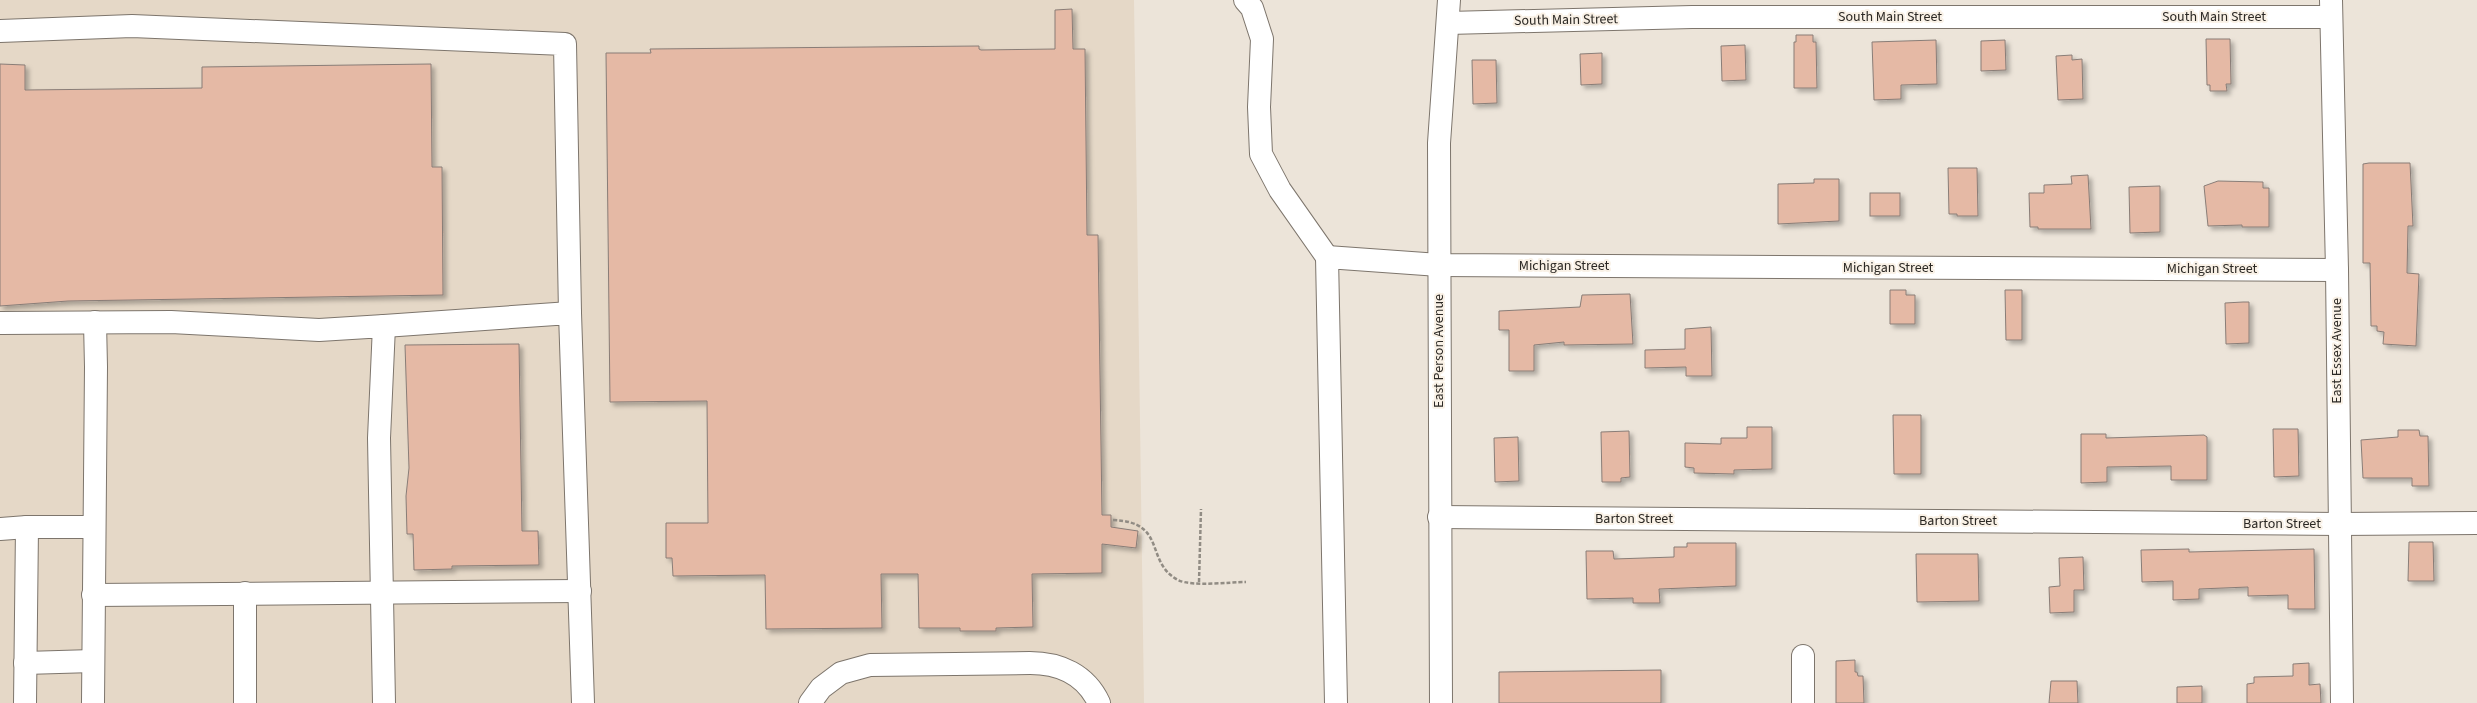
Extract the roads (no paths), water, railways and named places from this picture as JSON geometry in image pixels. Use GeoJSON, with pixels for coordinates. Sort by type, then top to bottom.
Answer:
{"type":"FeatureCollection","features":[{"type":"Feature","properties":{"kind":"street"},"geometry":{"type":"LineString","coordinates":[[1245,0],[1252,8],[1262,39],[1258,106],[1261,154],[1280,190],[1327,257],[1336,703]]}},
{"type":"Feature","properties":{"kind":"street","name":"East Person Avenue"},"geometry":{"type":"LineString","coordinates":[[1441,703],[1439,517],[1439,143],[1449,0]]}},
{"type":"Feature","properties":{"kind":"street","name":"South Main Street"},"geometry":{"type":"LineString","coordinates":[[1448,23],[1693,8],[2331,8]]}},
{"type":"Feature","properties":{"kind":"street","name":"East Essex Avenue"},"geometry":{"type":"LineString","coordinates":[[2331,8],[2337,270],[2338,524],[2342,703]]}},
{"type":"Feature","properties":{"kind":"street"},"geometry":{"type":"LineString","coordinates":[[0,31],[132,26],[565,44],[570,313],[583,703]]}},
{"type":"Feature","properties":{"kind":"street","name":"Michigan Street"},"geometry":{"type":"LineString","coordinates":[[1327,257],[1439,265],[2337,270]]}},
{"type":"Feature","properties":{"kind":"street"},"geometry":{"type":"LineString","coordinates":[[0,323],[171,322],[319,330],[570,313]]}},
{"type":"Feature","properties":{"kind":"street"},"geometry":{"type":"LineString","coordinates":[[93,703],[96,367],[95,322]]}},
{"type":"Feature","properties":{"kind":"street"},"geometry":{"type":"LineString","coordinates":[[384,326],[379,438],[384,703]]}},
{"type":"Feature","properties":{"kind":"street","name":"Barton Street"},"geometry":{"type":"LineString","coordinates":[[1439,517],[2338,524],[2477,523]]}},
{"type":"Feature","properties":{"kind":"street"},"geometry":{"type":"LineString","coordinates":[[0,529],[27,527],[94,527]]}},
{"type":"Feature","properties":{"kind":"street"},"geometry":{"type":"LineString","coordinates":[[25,703],[27,527]]}},
{"type":"Feature","properties":{"kind":"street"},"geometry":{"type":"LineString","coordinates":[[93,595],[580,591]]}},
{"type":"Feature","properties":{"kind":"street"},"geometry":{"type":"LineString","coordinates":[[245,593],[245,703]]}},
{"type":"Feature","properties":{"kind":"street"},"geometry":{"type":"LineString","coordinates":[[1803,656],[1803,703]]}},
{"type":"Feature","properties":{"kind":"street"},"geometry":{"type":"LineString","coordinates":[[25,663],[93,661]]}},
{"type":"Feature","properties":{"kind":"street"},"geometry":{"type":"LineString","coordinates":[[810,703],[821,688],[840,673],[870,665],[1035,663],[1055,665],[1086,682],[1099,703]]}}]}
